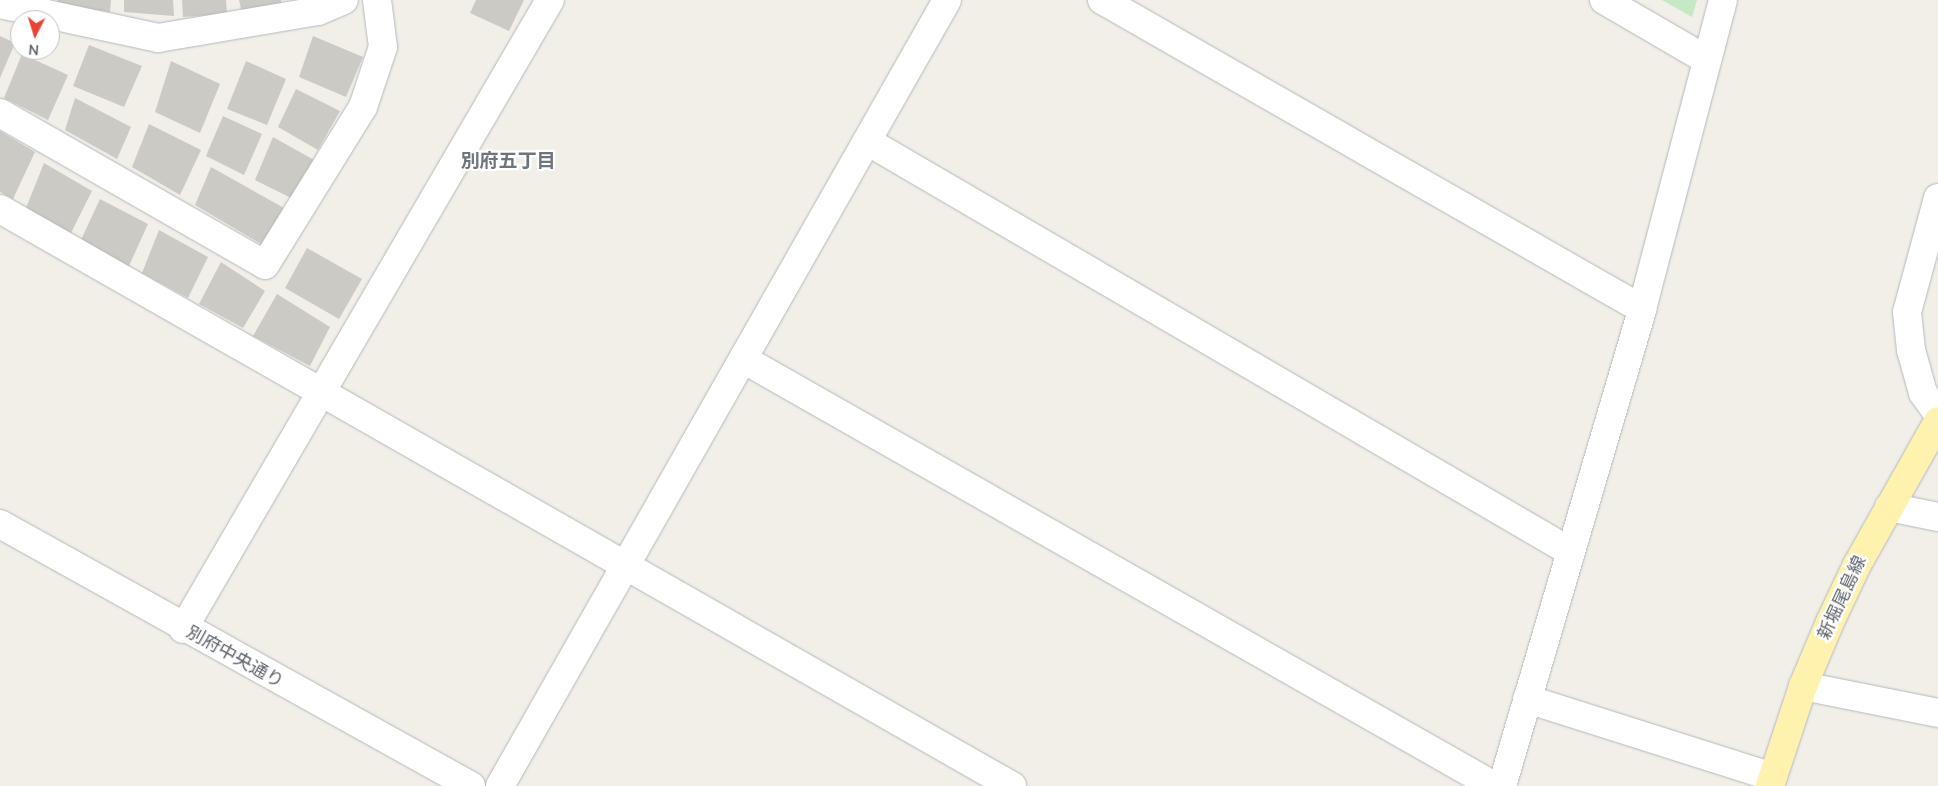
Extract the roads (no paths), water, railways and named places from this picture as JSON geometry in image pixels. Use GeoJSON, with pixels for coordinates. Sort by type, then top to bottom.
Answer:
{"type":"FeatureCollection","features":[{"type":"Feature","properties":{"kind":"main road","name":"新堀尾島線"},"geometry":{"type":"LineString","coordinates":[[1772,782],[1803,686],[1857,564],[1938,421]]}},
{"type":"Feature","properties":{"kind":"street"},"geometry":{"type":"LineString","coordinates":[[0,4],[158,38],[318,11],[344,0]]}},
{"type":"Feature","properties":{"kind":"street"},"geometry":{"type":"LineString","coordinates":[[0,113],[265,265],[363,107],[383,47],[376,0]]}},
{"type":"Feature","properties":{"kind":"street"},"geometry":{"type":"LineString","coordinates":[[183,629],[550,0]]}},
{"type":"Feature","properties":{"kind":"street"},"geometry":{"type":"LineString","coordinates":[[500,786],[947,0]]}},
{"type":"Feature","properties":{"kind":"street"},"geometry":{"type":"LineString","coordinates":[[1102,0],[1642,309]]}},
{"type":"Feature","properties":{"kind":"street"},"geometry":{"type":"LineString","coordinates":[[1604,0],[1707,60]]}},
{"type":"Feature","properties":{"kind":"street"},"geometry":{"type":"LineString","coordinates":[[1502,786],[1642,309],[1723,0]]}},
{"type":"Feature","properties":{"kind":"street"},"geometry":{"type":"LineString","coordinates":[[867,141],[1570,552]]}},
{"type":"Feature","properties":{"kind":"street"},"geometry":{"type":"LineString","coordinates":[[1938,198],[1907,312],[1911,350],[1923,393],[1938,414]]}},
{"type":"Feature","properties":{"kind":"street"},"geometry":{"type":"LineString","coordinates":[[0,209],[627,563],[1012,786]]}},
{"type":"Feature","properties":{"kind":"street"},"geometry":{"type":"LineString","coordinates":[[743,359],[1494,786]]}},
{"type":"Feature","properties":{"kind":"street"},"geometry":{"type":"LineString","coordinates":[[1889,507],[1938,517]]}},
{"type":"Feature","properties":{"kind":"street","name":"別府中央通り"},"geometry":{"type":"LineString","coordinates":[[0,524],[183,629],[471,786]]}},
{"type":"Feature","properties":{"kind":"street"},"geometry":{"type":"LineString","coordinates":[[1803,686],[1938,713]]}},
{"type":"Feature","properties":{"kind":"street"},"geometry":{"type":"LineString","coordinates":[[1527,699],[1772,782]]}},
{"type":"Feature","properties":{"kind":"district","name":"別府五丁目"},"geometry":{"type":"Point","coordinates":[508,162]}}]}
